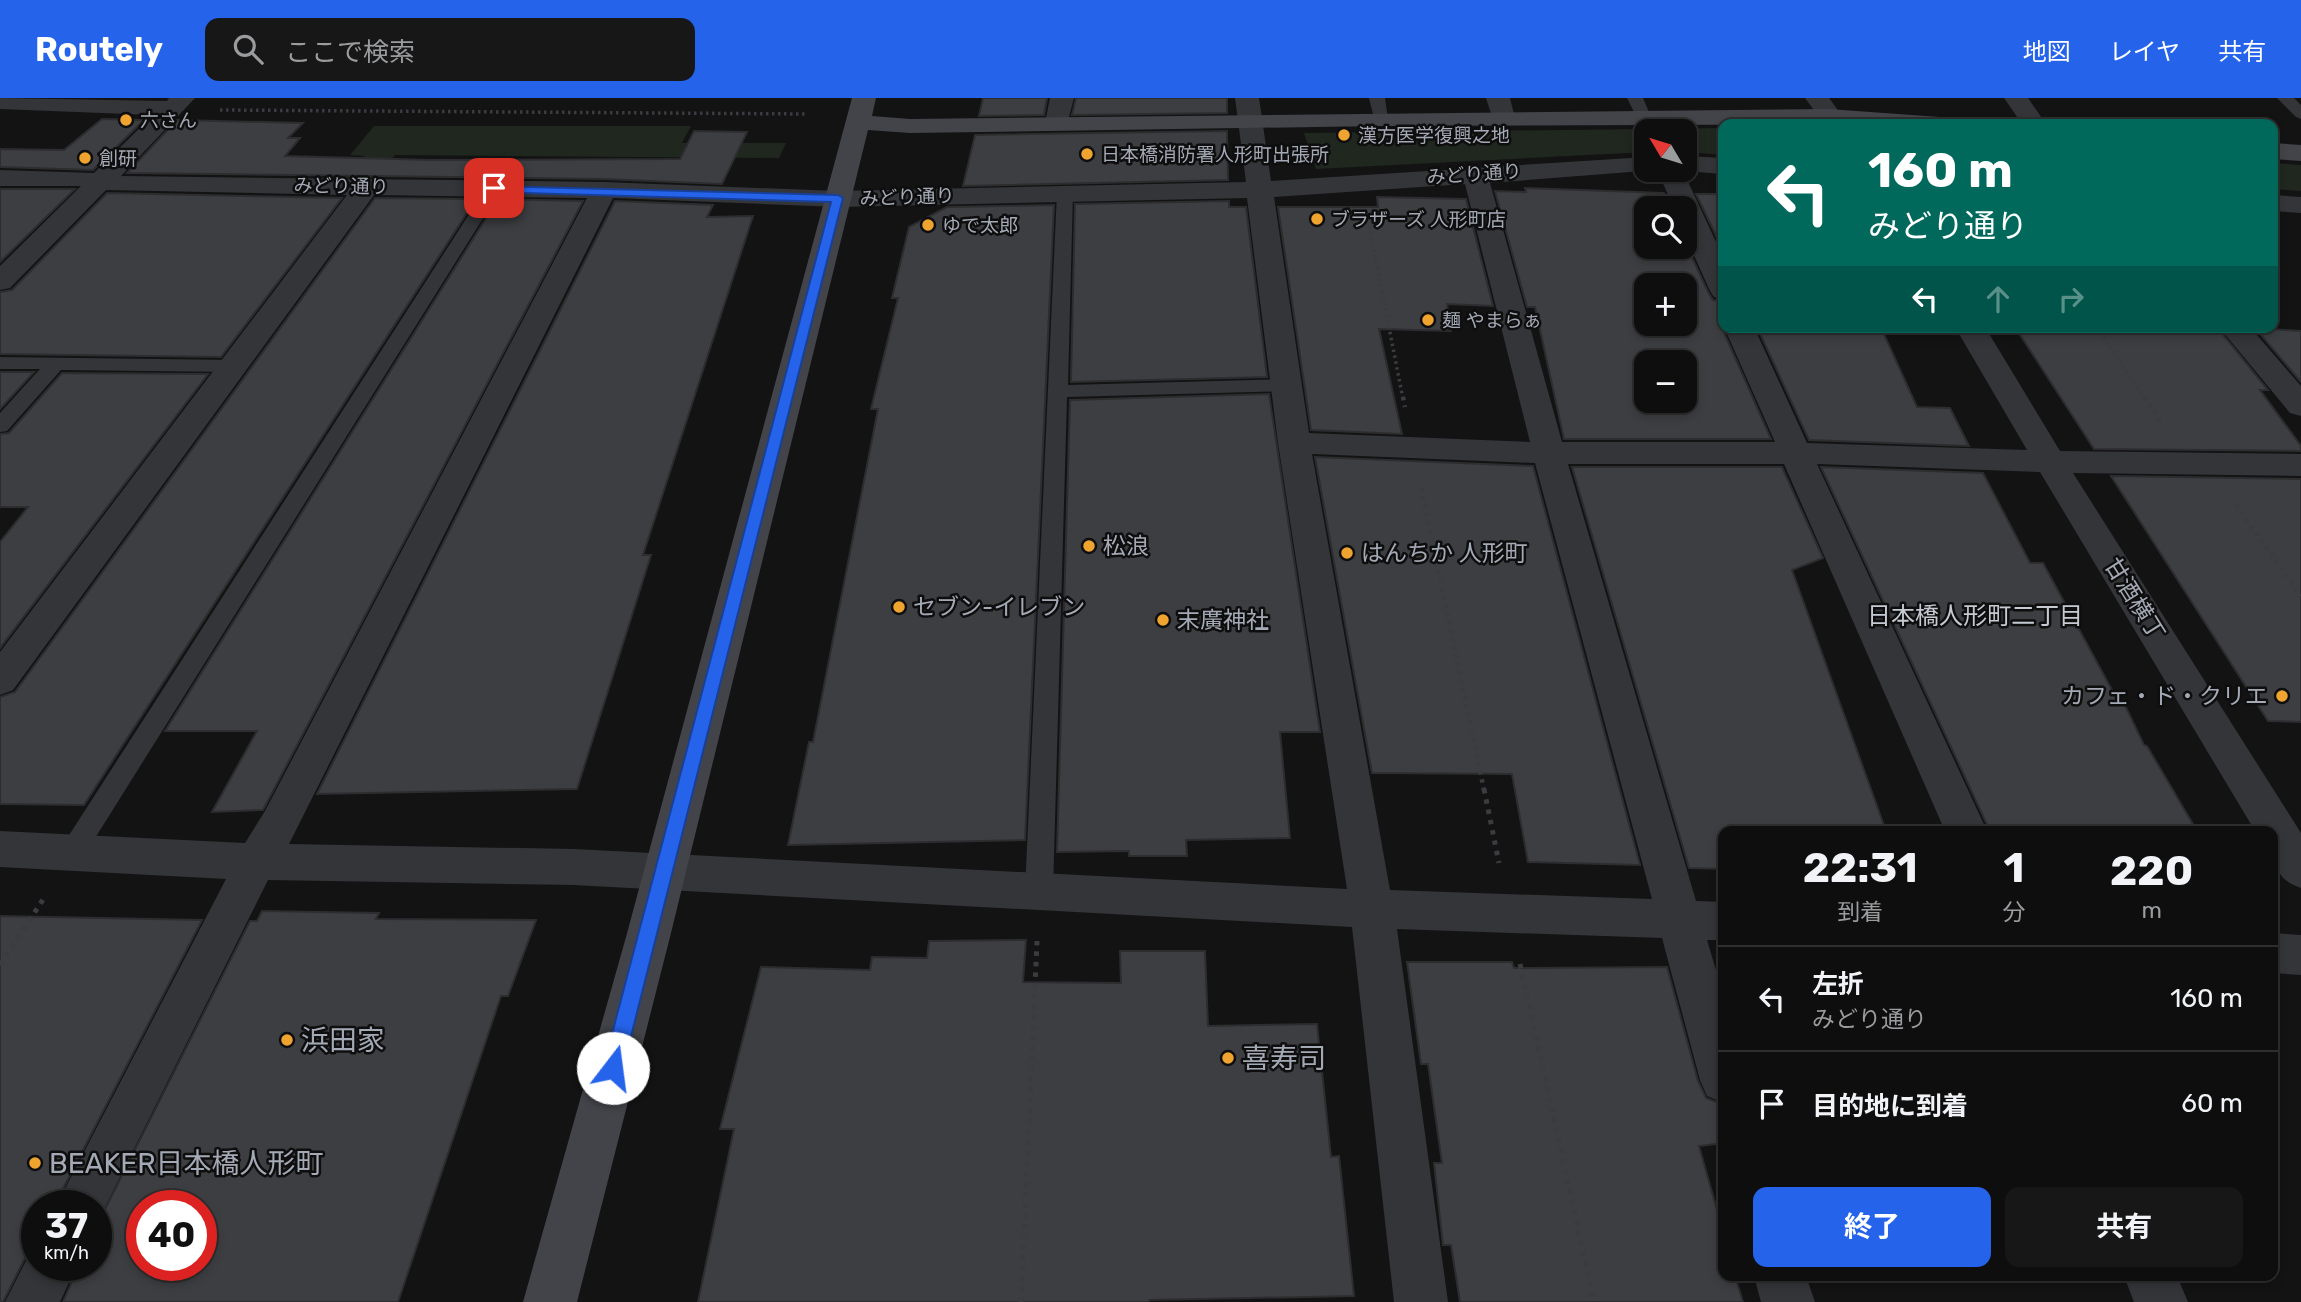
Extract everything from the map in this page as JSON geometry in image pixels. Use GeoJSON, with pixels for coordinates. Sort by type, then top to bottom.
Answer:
{"type":"FeatureCollection","features":[{"type":"Feature","properties":{"kind":"street"},"geometry":{"type":"LineString","coordinates":[[1057,123],[1062,98]]}},
{"type":"Feature","properties":{"kind":"street"},"geometry":{"type":"LineString","coordinates":[[2016,98],[2031,119]]}},
{"type":"Feature","properties":{"kind":"street"},"geometry":{"type":"LineString","coordinates":[[0,102],[178,103]]}},
{"type":"Feature","properties":{"kind":"street"},"geometry":{"type":"LineString","coordinates":[[0,282],[178,103]]}},
{"type":"Feature","properties":{"kind":"street"},"geometry":{"type":"LineString","coordinates":[[550,1302],[861,110],[910,126],[1057,123],[1248,110],[1378,108],[1639,107],[1827,113],[1889,119]]}},
{"type":"Feature","properties":{"kind":"street"},"geometry":{"type":"LineString","coordinates":[[1248,110],[1294,443],[1372,909],[1421,1302]]}},
{"type":"Feature","properties":{"kind":"street"},"geometry":{"type":"LineString","coordinates":[[2278,151],[2301,153]]}},
{"type":"Feature","properties":{"kind":"street"},"geometry":{"type":"LineString","coordinates":[[1698,165],[1718,166]]}},
{"type":"Feature","properties":{"kind":"street","name":"みどり通り"},"geometry":{"type":"LineString","coordinates":[[0,178],[77,178],[121,184],[604,190],[838,198],[1261,190],[1634,166]]}},
{"type":"Feature","properties":{"kind":"street"},"geometry":{"type":"LineString","coordinates":[[1475,174],[1549,453],[1718,1059]]}},
{"type":"Feature","properties":{"kind":"street"},"geometry":{"type":"LineString","coordinates":[[1675,182],[1718,278]]}},
{"type":"Feature","properties":{"kind":"street"},"geometry":{"type":"LineString","coordinates":[[0,680],[367,186]]}},
{"type":"Feature","properties":{"kind":"street"},"geometry":{"type":"LineString","coordinates":[[89,1190],[604,190]]}},
{"type":"Feature","properties":{"kind":"street"},"geometry":{"type":"LineString","coordinates":[[2278,203],[2301,205]]}},
{"type":"Feature","properties":{"kind":"street"},"geometry":{"type":"LineString","coordinates":[[1743,333],[1964,826]]}},
{"type":"Feature","properties":{"kind":"street","name":"甘酒横丁"},"geometry":{"type":"LineString","coordinates":[[1974,333],[2049,462],[2274,826]]}},
{"type":"Feature","properties":{"kind":"street"},"geometry":{"type":"LineString","coordinates":[[2239,333],[2301,406]]}},
{"type":"Feature","properties":{"kind":"street"},"geometry":{"type":"LineString","coordinates":[[1294,443],[1549,453],[1795,453],[2049,462],[2301,465]]}},
{"type":"Feature","properties":{"kind":"street","name":"甘酒横丁"},"geometry":{"type":"LineString","coordinates":[[2278,833],[2301,870]]}},
{"type":"Feature","properties":{"kind":"street"},"geometry":{"type":"LineString","coordinates":[[0,849],[256,862],[663,871],[1372,909],[1718,921]]}},
{"type":"Feature","properties":{"kind":"street"},"geometry":{"type":"LineString","coordinates":[[2278,953],[2301,955]]}},
{"type":"Feature","properties":{"kind":"street"},"geometry":{"type":"LineString","coordinates":[[32,1302],[43,1281]]}},
{"type":"Feature","properties":{"kind":"street"},"geometry":{"type":"LineString","coordinates":[[1782,1281],[1788,1302]]}},
{"type":"Feature","properties":{"kind":"street"},"geometry":{"type":"LineString","coordinates":[[2152,1281],[2161,1302]]}},
{"type":"Feature","properties":{"kind":"lane"},"geometry":{"type":"LineString","coordinates":[[2285,98],[2301,114]]}},
{"type":"Feature","properties":{"kind":"lane"},"geometry":{"type":"LineString","coordinates":[[73,851],[494,188]]}},
{"type":"Feature","properties":{"kind":"lane"},"geometry":{"type":"LineString","coordinates":[[1039,891],[1065,192]]}},
{"type":"Feature","properties":{"kind":"lane"},"geometry":{"type":"LineString","coordinates":[[0,363],[235,366]]}},
{"type":"Feature","properties":{"kind":"lane"},"geometry":{"type":"LineString","coordinates":[[0,426],[55,363]]}},
{"type":"Feature","properties":{"kind":"lane"},"geometry":{"type":"LineString","coordinates":[[1058,391],[1286,385]]}},
{"type":"Feature","properties":{"kind":"path"},"geometry":{"type":"LineString","coordinates":[[209,110],[806,114]]}},
{"type":"Feature","properties":{"kind":"path"},"geometry":{"type":"LineString","coordinates":[[1361,182],[1413,448]]}},
{"type":"Feature","properties":{"kind":"path"},"geometry":{"type":"LineString","coordinates":[[2101,333],[2301,596]]}},
{"type":"Feature","properties":{"kind":"path"},"geometry":{"type":"LineString","coordinates":[[1192,622],[1324,618]]}},
{"type":"Feature","properties":{"kind":"path"},"geometry":{"type":"LineString","coordinates":[[0,965],[50,888]]}},
{"type":"Feature","properties":{"kind":"path"},"geometry":{"type":"LineString","coordinates":[[1021,1302],[1039,891]]}},
{"type":"Feature","properties":{"kind":"shaded area"},"geometry":{"type":"Polygon","coordinates":[[[374,126],[691,126],[682,143],[786,143],[779,158],[395,155],[375,179],[345,178],[364,156],[350,155],[374,126]]]}},
{"type":"Feature","properties":{"kind":"shaded area"},"geometry":{"type":"Polygon","coordinates":[[[1698,128],[1718,128],[1718,155],[1698,153],[1698,128]]]}},
{"type":"Feature","properties":{"kind":"shaded area"},"geometry":{"type":"Polygon","coordinates":[[[1634,129],[1634,153],[1316,169],[1304,133],[1634,129]]]}},
{"type":"Feature","properties":{"kind":"shaded area"},"geometry":{"type":"Polygon","coordinates":[[[2278,163],[2301,165],[2301,191],[2278,189],[2278,163]]]}},
{"type":"Feature","properties":{"kind":"building"},"geometry":{"type":"Polygon","coordinates":[[[983,98],[1047,98],[1044,115],[979,116],[983,98]]]}},
{"type":"Feature","properties":{"kind":"building"},"geometry":{"type":"Polygon","coordinates":[[[1076,98],[1227,98],[1227,113],[1072,115],[1076,98]]]}},
{"type":"Feature","properties":{"kind":"building"},"geometry":{"type":"Polygon","coordinates":[[[102,119],[144,120],[93,170],[0,167],[0,149],[64,150],[102,119]]]}},
{"type":"Feature","properties":{"kind":"building"},"geometry":{"type":"Polygon","coordinates":[[[177,120],[303,123],[288,138],[300,138],[285,156],[431,160],[680,159],[694,131],[747,132],[722,184],[604,179],[127,173],[177,120]]]}},
{"type":"Feature","properties":{"kind":"building"},"geometry":{"type":"Polygon","coordinates":[[[1227,131],[1228,180],[963,186],[975,135],[1227,131]]]}},
{"type":"Feature","properties":{"kind":"building"},"geometry":{"type":"Polygon","coordinates":[[[1525,188],[1664,193],[1665,196],[1634,196],[1634,259],[1693,259],[1708,292],[1713,300],[1718,301],[1718,333],[1724,333],[1771,439],[1564,439],[1535,307],[1527,307],[1495,191],[1526,192],[1525,188]]]}},
{"type":"Feature","properties":{"kind":"building"},"geometry":{"type":"Polygon","coordinates":[[[0,189],[75,189],[0,262],[0,189]]]}},
{"type":"Feature","properties":{"kind":"building"},"geometry":{"type":"Polygon","coordinates":[[[107,193],[342,198],[221,357],[0,354],[0,292],[12,290],[107,193]]]}},
{"type":"Feature","properties":{"kind":"building"},"geometry":{"type":"Polygon","coordinates":[[[1696,194],[1718,194],[1718,240],[1696,194]]]}},
{"type":"Feature","properties":{"kind":"building"},"geometry":{"type":"Polygon","coordinates":[[[1377,197],[1466,199],[1493,306],[1447,304],[1451,331],[1379,329],[1402,434],[1311,430],[1278,207],[1378,207],[1377,197]]]}},
{"type":"Feature","properties":{"kind":"building"},"geometry":{"type":"Polygon","coordinates":[[[375,198],[476,199],[84,805],[0,804],[0,697],[15,692],[375,198]]]}},
{"type":"Feature","properties":{"kind":"building"},"geometry":{"type":"Polygon","coordinates":[[[498,199],[583,201],[263,810],[212,812],[257,731],[165,731],[498,199]]]}},
{"type":"Feature","properties":{"kind":"building"},"geometry":{"type":"Polygon","coordinates":[[[615,201],[713,205],[707,217],[753,216],[643,555],[651,555],[577,789],[317,794],[615,201]]]}},
{"type":"Feature","properties":{"kind":"building"},"geometry":{"type":"Polygon","coordinates":[[[1229,201],[1229,207],[1246,207],[1267,377],[1071,382],[1075,204],[1229,201]]]}},
{"type":"Feature","properties":{"kind":"building"},"geometry":{"type":"Polygon","coordinates":[[[1054,205],[1025,840],[788,845],[809,742],[813,742],[878,409],[871,409],[898,298],[892,298],[909,227],[947,207],[1054,205]]]}},
{"type":"Feature","properties":{"kind":"building"},"geometry":{"type":"Polygon","coordinates":[[[2278,330],[2301,331],[2301,382],[2259,333],[2278,333],[2278,330]]]}},
{"type":"Feature","properties":{"kind":"building"},"geometry":{"type":"Polygon","coordinates":[[[1760,333],[1883,333],[1917,407],[1950,408],[1969,446],[1809,440],[1760,333]]]}},
{"type":"Feature","properties":{"kind":"building"},"geometry":{"type":"Polygon","coordinates":[[[2019,333],[2222,333],[2268,390],[2260,390],[2301,446],[2301,451],[2094,449],[2019,333]]]}},
{"type":"Feature","properties":{"kind":"building"},"geometry":{"type":"Polygon","coordinates":[[[0,372],[34,372],[0,409],[0,372]]]}},
{"type":"Feature","properties":{"kind":"building"},"geometry":{"type":"Polygon","coordinates":[[[62,373],[208,374],[0,648],[0,542],[28,507],[0,507],[0,434],[9,433],[62,373]]]}},
{"type":"Feature","properties":{"kind":"building"},"geometry":{"type":"Polygon","coordinates":[[[1269,394],[1320,732],[1280,732],[1290,838],[1186,840],[1187,856],[1129,856],[1129,851],[1057,852],[1070,400],[1269,394]]]}},
{"type":"Feature","properties":{"kind":"building"},"geometry":{"type":"Polygon","coordinates":[[[1315,457],[1533,466],[1640,865],[1528,862],[1512,774],[1372,773],[1315,457]]]}},
{"type":"Feature","properties":{"kind":"building"},"geometry":{"type":"Polygon","coordinates":[[[1572,467],[1782,467],[1823,558],[1792,570],[1884,826],[1718,826],[1718,869],[1689,868],[1572,467]]]}},
{"type":"Feature","properties":{"kind":"building"},"geometry":{"type":"Polygon","coordinates":[[[1821,467],[1983,473],[2030,563],[2043,563],[2118,701],[2123,701],[2144,745],[2194,826],[1988,826],[1821,467]]]}},
{"type":"Feature","properties":{"kind":"building"},"geometry":{"type":"Polygon","coordinates":[[[2111,476],[2301,479],[2301,722],[2268,721],[2111,476]]]}},
{"type":"Feature","properties":{"kind":"building"},"geometry":{"type":"Polygon","coordinates":[[[262,911],[379,913],[376,919],[536,920],[508,996],[501,996],[398,1302],[63,1302],[72,1281],[112,1281],[112,1195],[250,921],[257,921],[262,911]]]}},
{"type":"Feature","properties":{"kind":"building"},"geometry":{"type":"Polygon","coordinates":[[[0,916],[202,920],[62,1190],[21,1190],[21,1266],[3,1302],[0,1302],[0,916]]]}},
{"type":"Feature","properties":{"kind":"building"},"geometry":{"type":"Polygon","coordinates":[[[1026,940],[1023,982],[1121,983],[1120,951],[1205,951],[1208,1026],[1317,1024],[1331,1157],[1339,1156],[1354,1296],[1149,1302],[698,1302],[734,1129],[720,1129],[761,967],[870,970],[872,957],[927,958],[929,941],[1026,940]]]}},
{"type":"Feature","properties":{"kind":"building"},"geometry":{"type":"Polygon","coordinates":[[[1407,962],[1512,962],[1514,968],[1667,967],[1698,1081],[1706,1098],[1718,1103],[1718,1144],[1699,1146],[1718,1214],[1718,1281],[1737,1281],[1743,1302],[1460,1302],[1451,1245],[1443,1245],[1434,1163],[1442,1163],[1428,1064],[1421,1064],[1407,962]]]}},
{"type":"Feature","properties":{"kind":"place","name":"六さん"},"geometry":{"type":"Point","coordinates":[126,120]}},
{"type":"Feature","properties":{"kind":"place","name":"漢方医学復興之地"},"geometry":{"type":"Point","coordinates":[1344,135]}},
{"type":"Feature","properties":{"kind":"place","name":"日本橋消防署人形町出張所"},"geometry":{"type":"Point","coordinates":[1087,154]}},
{"type":"Feature","properties":{"kind":"place","name":"創研"},"geometry":{"type":"Point","coordinates":[85,158]}},
{"type":"Feature","properties":{"kind":"place","name":"ブラザーズ 人形町店"},"geometry":{"type":"Point","coordinates":[1317,219]}},
{"type":"Feature","properties":{"kind":"place","name":"ゆで太郎"},"geometry":{"type":"Point","coordinates":[928,225]}},
{"type":"Feature","properties":{"kind":"place","name":"麺 やまらぁ"},"geometry":{"type":"Point","coordinates":[1428,320]}},
{"type":"Feature","properties":{"kind":"place","name":"松浪"},"geometry":{"type":"Point","coordinates":[1089,546]}},
{"type":"Feature","properties":{"kind":"place","name":"はんちか 人形町"},"geometry":{"type":"Point","coordinates":[1347,553]}},
{"type":"Feature","properties":{"kind":"place","name":"セブン-イレブン"},"geometry":{"type":"Point","coordinates":[899,607]}},
{"type":"Feature","properties":{"kind":"place","name":"末廣神社"},"geometry":{"type":"Point","coordinates":[1163,620]}},
{"type":"Feature","properties":{"kind":"place","name":"カフェ・ド・クリエ"},"geometry":{"type":"Point","coordinates":[2282,696]}},
{"type":"Feature","properties":{"kind":"place","name":"浜田家"},"geometry":{"type":"Point","coordinates":[287,1040]}},
{"type":"Feature","properties":{"kind":"place","name":"喜寿司"},"geometry":{"type":"Point","coordinates":[1228,1058]}},
{"type":"Feature","properties":{"kind":"place","name":"BEAKER日本橋人形町"},"geometry":{"type":"Point","coordinates":[35,1163]}},
{"type":"Feature","properties":{"kind":"district","name":"日本橋人形町二丁目"},"geometry":{"type":"Point","coordinates":[1975,616]}},
{"type":"Feature","properties":{"kind":"route"},"geometry":{"type":"LineString","coordinates":[[494,188],[838,198],[613,1068]]}}]}
